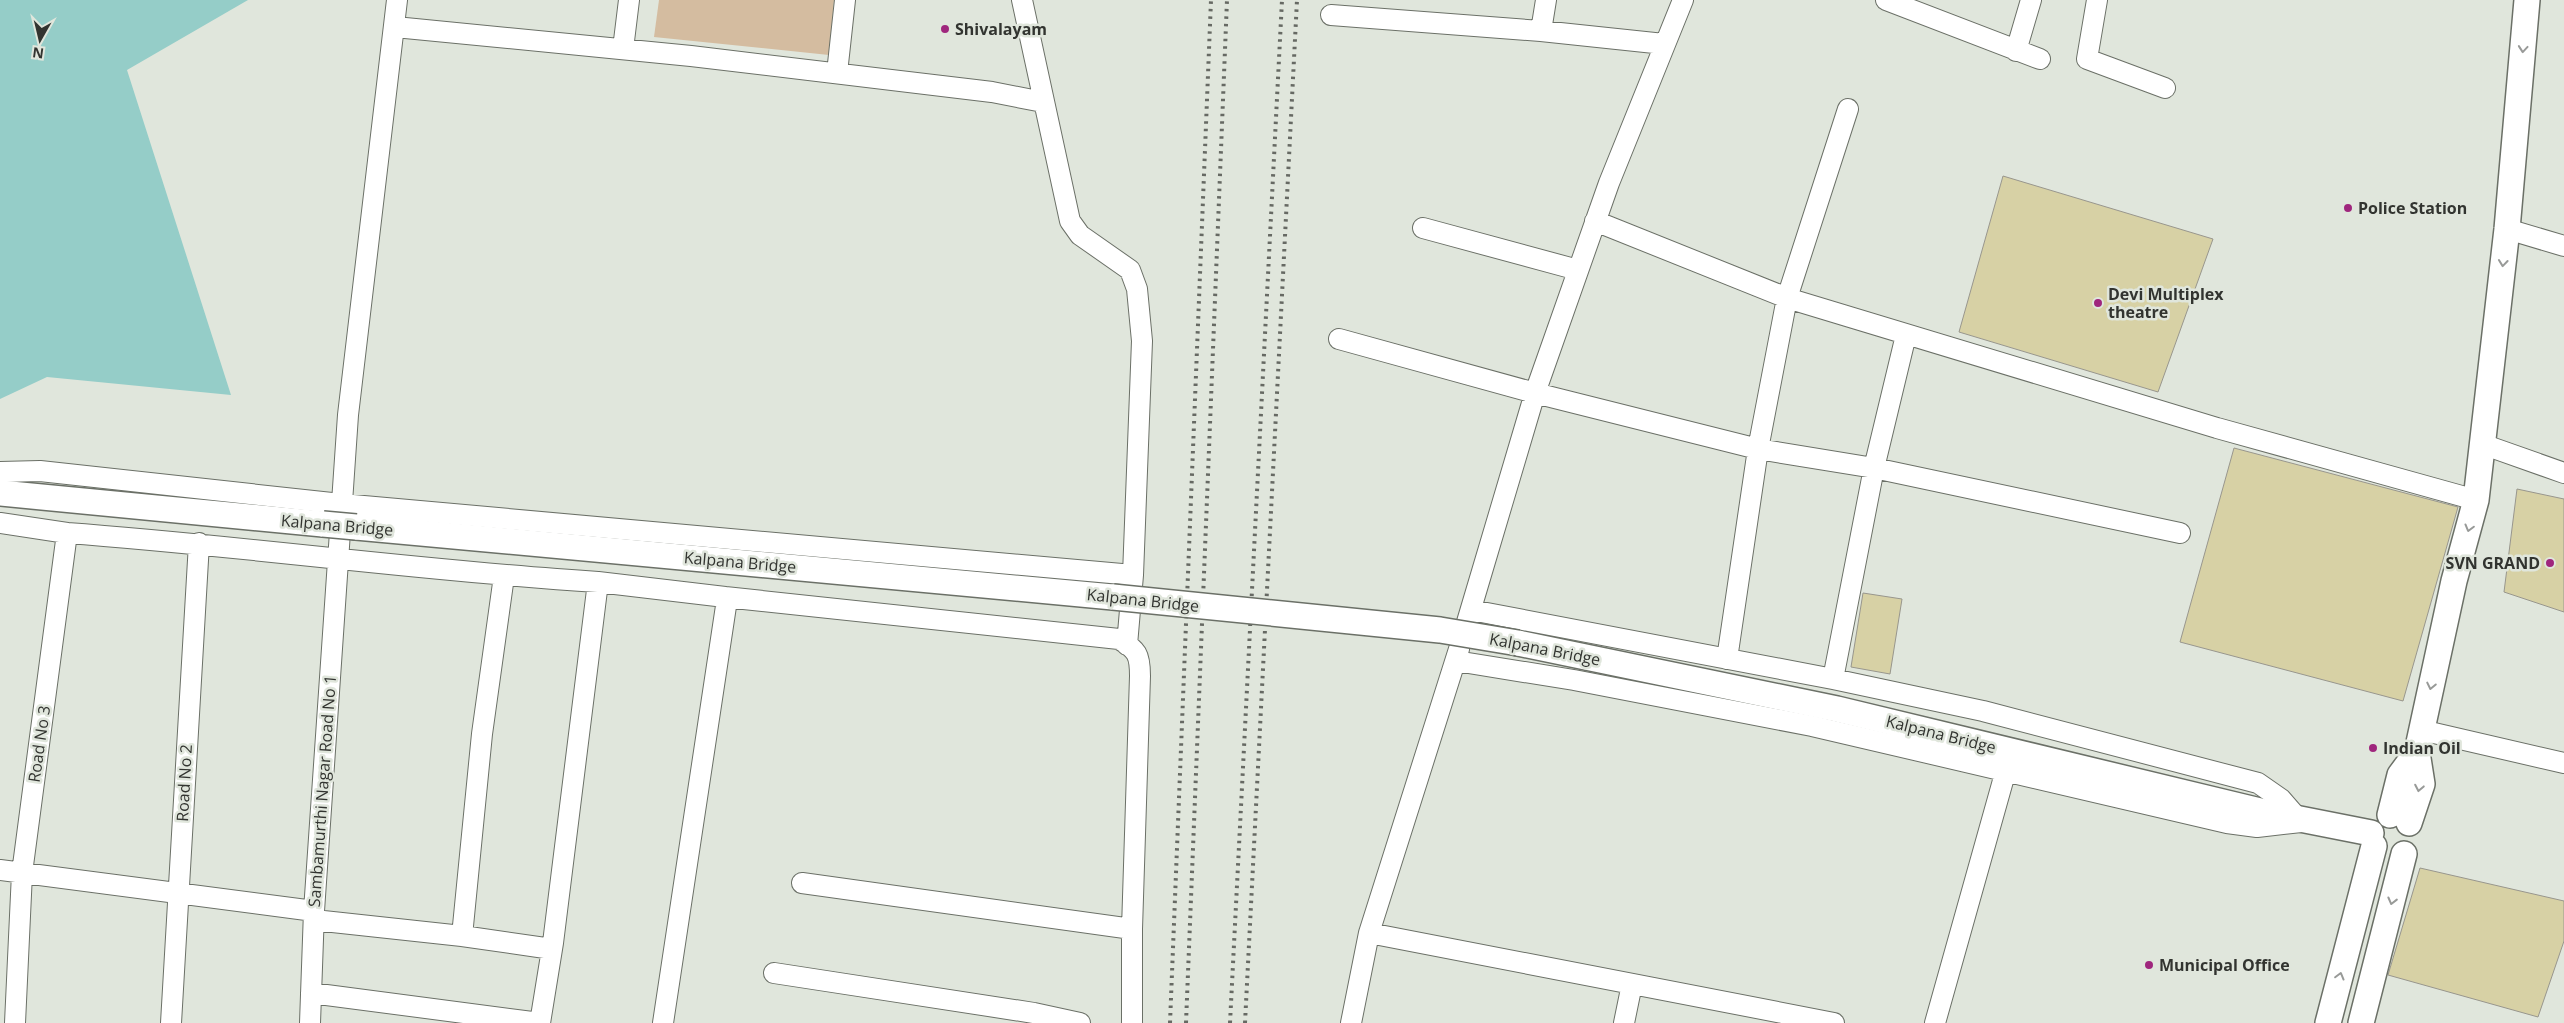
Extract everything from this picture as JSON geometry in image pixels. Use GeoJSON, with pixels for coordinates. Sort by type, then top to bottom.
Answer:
{"type":"FeatureCollection","features":[{"type":"Feature","properties":{"kind":"main road"},"geometry":{"type":"LineString","coordinates":[[2400,819],[2422,784],[2419,741],[2454,581],[2476,500],[2507,229],[2527,0]]}},
{"type":"Feature","properties":{"kind":"main road","name":"Kalpana Bridge"},"geometry":{"type":"LineString","coordinates":[[3,496],[1113,597],[1440,630],[1518,643],[1837,709],[2298,819],[2372,840]]}},
{"type":"Feature","properties":{"kind":"main road"},"geometry":{"type":"LineString","coordinates":[[2328,1023],[2378,820],[2400,819],[2413,829],[2413,843],[2404,854],[2361,1023]]}},
{"type":"Feature","properties":{"kind":"main road"},"geometry":{"type":"LineString","coordinates":[[2372,840],[2387,857],[2404,854]]}},
{"type":"Feature","properties":{"kind":"street","name":"Sambamurthi Nagar Road No 1"},"geometry":{"type":"LineString","coordinates":[[310,1023],[314,915],[348,415],[397,0]]}},
{"type":"Feature","properties":{"kind":"street"},"geometry":{"type":"LineString","coordinates":[[624,49],[629,0]]}},
{"type":"Feature","properties":{"kind":"street"},"geometry":{"type":"LineString","coordinates":[[838,73],[845,0]]}},
{"type":"Feature","properties":{"kind":"street"},"geometry":{"type":"LineString","coordinates":[[1022,0],[1042,102],[1070,221],[1080,235],[1130,270],[1137,288],[1142,341],[1133,575],[1128,644]]}},
{"type":"Feature","properties":{"kind":"street"},"geometry":{"type":"LineString","coordinates":[[1541,31],[1546,0]]}},
{"type":"Feature","properties":{"kind":"street"},"geometry":{"type":"LineString","coordinates":[[1351,1023],[1369,934],[1456,660],[1535,394],[1595,221],[1683,0]]}},
{"type":"Feature","properties":{"kind":"street"},"geometry":{"type":"LineString","coordinates":[[1886,0],[2040,60]]}},
{"type":"Feature","properties":{"kind":"street"},"geometry":{"type":"LineString","coordinates":[[2016,51],[2031,0]]}},
{"type":"Feature","properties":{"kind":"street"},"geometry":{"type":"LineString","coordinates":[[2097,0],[2087,59],[2165,88]]}},
{"type":"Feature","properties":{"kind":"street"},"geometry":{"type":"LineString","coordinates":[[1331,15],[1541,31],[1664,44]]}},
{"type":"Feature","properties":{"kind":"street"},"geometry":{"type":"LineString","coordinates":[[395,27],[624,49],[838,73],[992,92],[1042,102]]}},
{"type":"Feature","properties":{"kind":"street"},"geometry":{"type":"LineString","coordinates":[[1727,659],[1758,449],[1787,298],[1848,109]]}},
{"type":"Feature","properties":{"kind":"street"},"geometry":{"type":"LineString","coordinates":[[1595,221],[1787,298],[2217,428],[2476,500]]}},
{"type":"Feature","properties":{"kind":"street"},"geometry":{"type":"LineString","coordinates":[[1423,228],[1578,270]]}},
{"type":"Feature","properties":{"kind":"street"},"geometry":{"type":"LineString","coordinates":[[2507,229],[2564,246]]}},
{"type":"Feature","properties":{"kind":"street"},"geometry":{"type":"LineString","coordinates":[[1833,679],[1874,468],[1906,335]]}},
{"type":"Feature","properties":{"kind":"street"},"geometry":{"type":"LineString","coordinates":[[1339,339],[1535,394],[1758,449],[1874,468],[2180,532]]}},
{"type":"Feature","properties":{"kind":"street"},"geometry":{"type":"LineString","coordinates":[[2482,444],[2564,474]]}},
{"type":"Feature","properties":{"kind":"street"},"geometry":{"type":"LineString","coordinates":[[0,472],[40,471],[341,504],[1133,575]]}},
{"type":"Feature","properties":{"kind":"street"},"geometry":{"type":"LineString","coordinates":[[0,523],[67,533],[199,543],[504,576],[598,582],[1119,639],[1134,648],[1140,662],[1132,929],[1132,1023]]}},
{"type":"Feature","properties":{"kind":"street","name":"Road No 3"},"geometry":{"type":"LineString","coordinates":[[15,1023],[22,873],[67,533]]}},
{"type":"Feature","properties":{"kind":"street","name":"Road No 2"},"geometry":{"type":"LineString","coordinates":[[171,1023],[199,543]]}},
{"type":"Feature","properties":{"kind":"street"},"geometry":{"type":"LineString","coordinates":[[462,936],[482,734],[504,576]]}},
{"type":"Feature","properties":{"kind":"street"},"geometry":{"type":"LineString","coordinates":[[311,993],[540,1023],[552,949],[598,582]]}},
{"type":"Feature","properties":{"kind":"street"},"geometry":{"type":"LineString","coordinates":[[663,1023],[726,606],[725,597]]}},
{"type":"Feature","properties":{"kind":"street"},"geometry":{"type":"LineString","coordinates":[[1456,660],[1574,680],[1812,726],[2227,823],[2257,828],[2302,822],[2282,799],[2258,784],[2225,773],[1983,711],[1833,679],[1471,610]]}},
{"type":"Feature","properties":{"kind":"street"},"geometry":{"type":"LineString","coordinates":[[2419,741],[2564,763]]}},
{"type":"Feature","properties":{"kind":"street"},"geometry":{"type":"LineString","coordinates":[[1935,1023],[2006,770]]}},
{"type":"Feature","properties":{"kind":"street"},"geometry":{"type":"LineString","coordinates":[[0,870],[178,892],[314,915],[552,949]]}},
{"type":"Feature","properties":{"kind":"street"},"geometry":{"type":"LineString","coordinates":[[802,883],[1132,929]]}},
{"type":"Feature","properties":{"kind":"street"},"geometry":{"type":"LineString","coordinates":[[1369,934],[1834,1023]]}},
{"type":"Feature","properties":{"kind":"street"},"geometry":{"type":"LineString","coordinates":[[774,973],[1034,1013],[1080,1023]]}},
{"type":"Feature","properties":{"kind":"street"},"geometry":{"type":"LineString","coordinates":[[1624,1023],[1632,984]]}},
{"type":"Feature","properties":{"kind":"shaded area"},"geometry":{"type":"Polygon","coordinates":[[[659,0],[834,0],[829,55],[654,37],[659,0]]]}},
{"type":"Feature","properties":{"kind":"water"},"geometry":{"type":"Polygon","coordinates":[[[0,0],[248,0],[127,70],[231,395],[47,377],[0,399],[0,0]]]}},
{"type":"Feature","properties":{"kind":"building"},"geometry":{"type":"Polygon","coordinates":[[[2003,176],[2213,239],[2158,392],[1959,332],[2003,176]]]}},
{"type":"Feature","properties":{"kind":"building"},"geometry":{"type":"Polygon","coordinates":[[[2234,448],[2458,507],[2403,701],[2180,642],[2234,448]]]}},
{"type":"Feature","properties":{"kind":"building","name":"SVN GRAND"},"geometry":{"type":"Polygon","coordinates":[[[2517,489],[2564,499],[2564,612],[2504,592],[2517,489]]]}},
{"type":"Feature","properties":{"kind":"building"},"geometry":{"type":"Polygon","coordinates":[[[1863,593],[1902,599],[1890,674],[1851,667],[1863,593]]]}},
{"type":"Feature","properties":{"kind":"building"},"geometry":{"type":"Polygon","coordinates":[[[2420,868],[2564,901],[2564,941],[2538,1017],[2388,975],[2420,868]]]}},
{"type":"Feature","properties":{"kind":"railway"},"geometry":{"type":"LineString","coordinates":[[1170,1023],[1211,0]]}},
{"type":"Feature","properties":{"kind":"railway"},"geometry":{"type":"LineString","coordinates":[[1186,1023],[1227,0]]}},
{"type":"Feature","properties":{"kind":"railway"},"geometry":{"type":"LineString","coordinates":[[1230,1023],[1282,0]]}},
{"type":"Feature","properties":{"kind":"railway"},"geometry":{"type":"LineString","coordinates":[[1245,1023],[1297,0]]}},
{"type":"Feature","properties":{"kind":"place","name":"Shivalayam"},"geometry":{"type":"Point","coordinates":[945,29]}},
{"type":"Feature","properties":{"kind":"place","name":"Police Station"},"geometry":{"type":"Point","coordinates":[2348,208]}},
{"type":"Feature","properties":{"kind":"place","name":"Devi Multiplex theatre"},"geometry":{"type":"Point","coordinates":[2098,303]}},
{"type":"Feature","properties":{"kind":"place","name":"SVN GRAND"},"geometry":{"type":"Point","coordinates":[2550,563]}},
{"type":"Feature","properties":{"kind":"place","name":"Indian Oil"},"geometry":{"type":"Point","coordinates":[2373,748]}},
{"type":"Feature","properties":{"kind":"place","name":"Municipal Office"},"geometry":{"type":"Point","coordinates":[2149,965]}}]}
